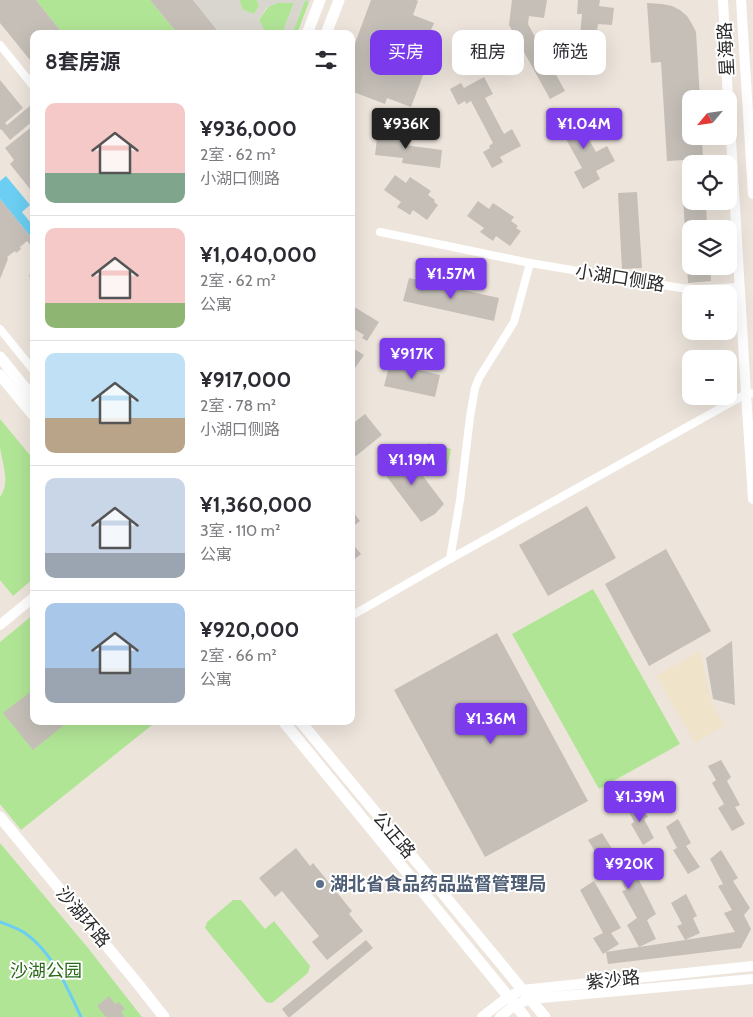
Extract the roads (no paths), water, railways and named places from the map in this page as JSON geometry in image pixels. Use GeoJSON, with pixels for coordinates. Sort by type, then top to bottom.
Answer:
{"type":"FeatureCollection","features":[{"type":"Feature","properties":{"kind":"main road"},"geometry":{"type":"LineString","coordinates":[[309,30],[320,0]]}},
{"type":"Feature","properties":{"kind":"main road"},"geometry":{"type":"LineString","coordinates":[[328,30],[339,0]]}},
{"type":"Feature","properties":{"kind":"main road"},"geometry":{"type":"LineString","coordinates":[[0,357],[30,394]]}},
{"type":"Feature","properties":{"kind":"main road"},"geometry":{"type":"LineString","coordinates":[[0,375],[30,411]]}},
{"type":"Feature","properties":{"kind":"main road","name":"公正路"},"geometry":{"type":"LineString","coordinates":[[286,725],[525,1017]]}},
{"type":"Feature","properties":{"kind":"main road","name":"公正路"},"geometry":{"type":"LineString","coordinates":[[303,725],[545,1017]]}},
{"type":"Feature","properties":{"kind":"main road","name":"沙湖环路"},"geometry":{"type":"LineString","coordinates":[[0,818],[164,1017]]}},
{"type":"Feature","properties":{"kind":"street","name":"星海路"},"geometry":{"type":"LineString","coordinates":[[723,0],[728,90]]}},
{"type":"Feature","properties":{"kind":"street","name":"星海路"},"geometry":{"type":"LineString","coordinates":[[741,0],[753,194]]}},
{"type":"Feature","properties":{"kind":"street"},"geometry":{"type":"LineString","coordinates":[[0,45],[30,81]]}},
{"type":"Feature","properties":{"kind":"street"},"geometry":{"type":"LineString","coordinates":[[731,145],[739,287],[749,394],[753,499]]}},
{"type":"Feature","properties":{"kind":"street","name":"小湖口侧路"},"geometry":{"type":"LineString","coordinates":[[380,232],[530,263],[681,288],[739,287]]}},
{"type":"Feature","properties":{"kind":"street"},"geometry":{"type":"LineString","coordinates":[[450,559],[475,388],[514,322],[530,263]]}},
{"type":"Feature","properties":{"kind":"street"},"geometry":{"type":"LineString","coordinates":[[0,329],[30,366]]}},
{"type":"Feature","properties":{"kind":"street"},"geometry":{"type":"LineString","coordinates":[[355,614],[450,559],[749,394]]}},
{"type":"Feature","properties":{"kind":"street"},"geometry":{"type":"LineString","coordinates":[[0,625],[30,600]]}},
{"type":"Feature","properties":{"kind":"street","name":"紫沙路"},"geometry":{"type":"LineString","coordinates":[[482,1017],[526,994],[753,966]]}},
{"type":"Feature","properties":{"kind":"street","name":"紫沙路"},"geometry":{"type":"LineString","coordinates":[[526,994],[753,980]]}},
{"type":"Feature","properties":{"kind":"street","name":"紫沙路"},"geometry":{"type":"LineString","coordinates":[[500,1017],[511,1001]]}},
{"type":"Feature","properties":{"kind":"water"},"geometry":{"type":"Polygon","coordinates":[[[6,176],[30,205],[22,212],[30,222],[30,236],[0,199],[0,181],[6,176]]]}},
{"type":"Feature","properties":{"kind":"waterway"},"geometry":{"type":"LineString","coordinates":[[0,922],[25,933],[44,950],[58,971],[81,1017]]}},
{"type":"Feature","properties":{"kind":"place","name":"湖北省食品药品监督管理局"},"geometry":{"type":"Point","coordinates":[320,884]}},
{"type":"Feature","properties":{"kind":"park label","name":"沙湖公园"},"geometry":{"type":"Point","coordinates":[46,971]}}]}
